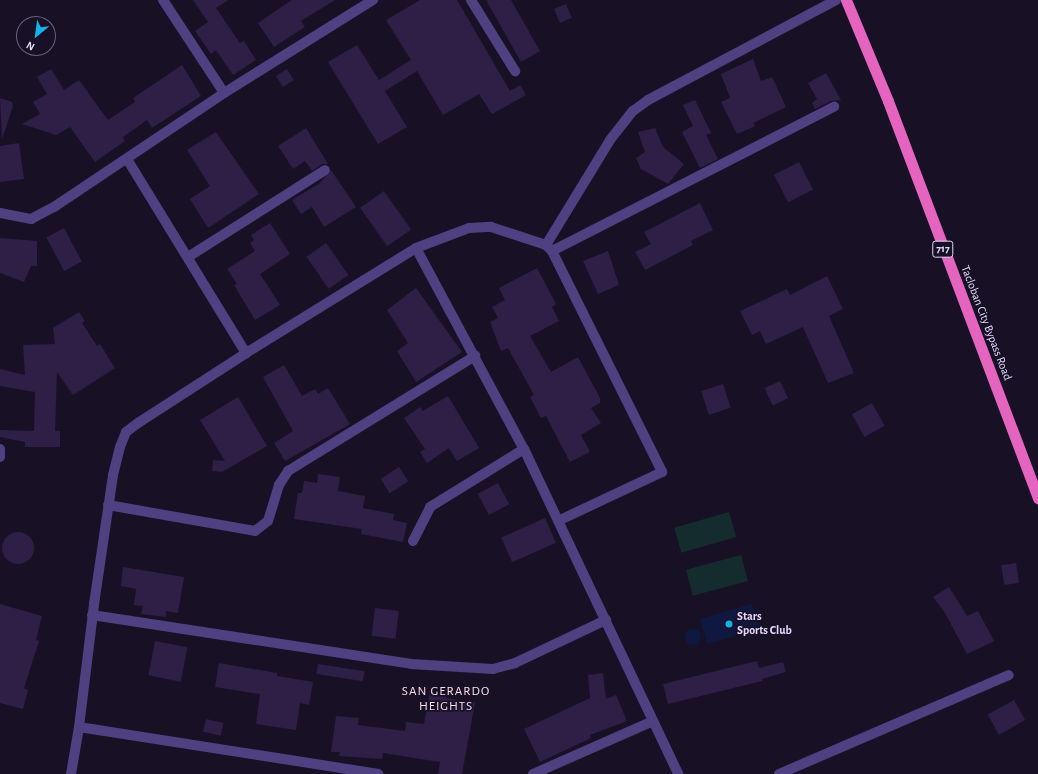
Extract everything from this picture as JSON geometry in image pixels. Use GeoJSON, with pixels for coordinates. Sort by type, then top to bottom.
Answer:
{"type":"FeatureCollection","features":[{"type":"Feature","properties":{"kind":"highway","name":"Tacloban City Bypass Road"},"geometry":{"type":"LineString","coordinates":[[846,0],[888,101],[1038,500]]}},
{"type":"Feature","properties":{"kind":"street"},"geometry":{"type":"LineString","coordinates":[[163,0],[224,92]]}},
{"type":"Feature","properties":{"kind":"street"},"geometry":{"type":"LineString","coordinates":[[0,213],[31,219],[127,159],[224,92],[373,0]]}},
{"type":"Feature","properties":{"kind":"street"},"geometry":{"type":"LineString","coordinates":[[471,0],[516,71]]}},
{"type":"Feature","properties":{"kind":"street"},"geometry":{"type":"LineString","coordinates":[[549,248],[614,135],[633,112],[648,100],[836,0]]}},
{"type":"Feature","properties":{"kind":"street"},"geometry":{"type":"LineString","coordinates":[[549,248],[834,108]]}},
{"type":"Feature","properties":{"kind":"street"},"geometry":{"type":"LineString","coordinates":[[127,159],[246,353]]}},
{"type":"Feature","properties":{"kind":"street"},"geometry":{"type":"LineString","coordinates":[[188,257],[325,170]]}},
{"type":"Feature","properties":{"kind":"street"},"geometry":{"type":"LineString","coordinates":[[71,774],[79,727],[92,615],[108,505],[115,468],[126,432],[246,353],[416,248],[469,228],[484,227],[504,230],[549,248],[662,472],[558,521]]}},
{"type":"Feature","properties":{"kind":"street"},"geometry":{"type":"LineString","coordinates":[[416,248],[476,356],[524,449],[678,774]]}},
{"type":"Feature","properties":{"kind":"street"},"geometry":{"type":"LineString","coordinates":[[108,505],[256,531],[268,521],[279,485],[288,471],[476,356]]}},
{"type":"Feature","properties":{"kind":"street"},"geometry":{"type":"LineString","coordinates":[[0,449],[0,457]]}},
{"type":"Feature","properties":{"kind":"street"},"geometry":{"type":"LineString","coordinates":[[413,541],[430,507],[524,449]]}},
{"type":"Feature","properties":{"kind":"street"},"geometry":{"type":"LineString","coordinates":[[92,615],[411,664],[493,669],[515,663],[606,620]]}},
{"type":"Feature","properties":{"kind":"street"},"geometry":{"type":"LineString","coordinates":[[780,774],[1009,675]]}},
{"type":"Feature","properties":{"kind":"street"},"geometry":{"type":"LineString","coordinates":[[533,774],[653,720]]}},
{"type":"Feature","properties":{"kind":"street"},"geometry":{"type":"LineString","coordinates":[[79,727],[378,774]]}},
{"type":"Feature","properties":{"kind":"green space"},"geometry":{"type":"Polygon","coordinates":[[[729,512],[736,537],[681,553],[674,528],[729,512]]]}},
{"type":"Feature","properties":{"kind":"green space"},"geometry":{"type":"Polygon","coordinates":[[[741,555],[748,581],[693,596],[686,570],[741,555]]]}},
{"type":"Feature","properties":{"kind":"water","name":"Stars Sports Club"},"geometry":{"type":"Polygon","coordinates":[[[752,604],[759,629],[707,644],[700,619],[752,604]]]}},
{"type":"Feature","properties":{"kind":"water"},"geometry":{"type":"Polygon","coordinates":[[[693,629],[699,631],[701,637],[699,643],[693,645],[687,643],[685,637],[687,631],[693,629]]]}},
{"type":"Feature","properties":{"kind":"building"},"geometry":{"type":"Polygon","coordinates":[[[193,0],[229,0],[216,8],[240,43],[244,41],[256,60],[233,75],[216,50],[211,54],[195,31],[208,22],[193,0]]]}},
{"type":"Feature","properties":{"kind":"building"},"geometry":{"type":"Polygon","coordinates":[[[292,0],[335,0],[301,21],[305,27],[274,47],[258,23],[292,0]]]}},
{"type":"Feature","properties":{"kind":"building"},"geometry":{"type":"Polygon","coordinates":[[[420,0],[457,0],[510,91],[520,85],[526,95],[492,114],[479,94],[443,115],[417,71],[385,91],[407,127],[378,144],[328,62],[357,45],[379,80],[411,60],[386,20],[420,0]]]}},
{"type":"Feature","properties":{"kind":"building"},"geometry":{"type":"Polygon","coordinates":[[[486,0],[511,0],[540,51],[521,62],[486,0]]]}},
{"type":"Feature","properties":{"kind":"building"},"geometry":{"type":"Polygon","coordinates":[[[566,4],[572,18],[560,23],[554,9],[566,4]]]}},
{"type":"Feature","properties":{"kind":"building"},"geometry":{"type":"Polygon","coordinates":[[[753,59],[761,81],[772,77],[786,107],[753,123],[755,126],[737,134],[721,102],[730,98],[721,74],[753,59]]]}},
{"type":"Feature","properties":{"kind":"building"},"geometry":{"type":"Polygon","coordinates":[[[182,65],[201,96],[152,128],[147,120],[123,137],[125,141],[95,162],[70,127],[56,135],[22,124],[40,114],[33,102],[47,94],[37,77],[51,69],[64,90],[79,80],[108,120],[135,102],[133,98],[182,65]]]}},
{"type":"Feature","properties":{"kind":"building"},"geometry":{"type":"Polygon","coordinates":[[[287,69],[294,80],[283,87],[276,76],[287,69]]]}},
{"type":"Feature","properties":{"kind":"building"},"geometry":{"type":"Polygon","coordinates":[[[826,73],[841,100],[831,101],[815,109],[812,103],[817,99],[808,83],[826,73]]]}},
{"type":"Feature","properties":{"kind":"building"},"geometry":{"type":"Polygon","coordinates":[[[0,98],[12,102],[13,106],[2,139],[0,98]]]}},
{"type":"Feature","properties":{"kind":"building"},"geometry":{"type":"Polygon","coordinates":[[[695,100],[711,133],[706,135],[718,159],[700,168],[682,132],[693,126],[683,105],[695,100]]]}},
{"type":"Feature","properties":{"kind":"building"},"geometry":{"type":"Polygon","coordinates":[[[306,128],[328,164],[322,164],[312,171],[305,161],[293,169],[278,146],[306,128]]]}},
{"type":"Feature","properties":{"kind":"building"},"geometry":{"type":"Polygon","coordinates":[[[655,128],[663,147],[684,164],[668,184],[641,169],[636,158],[645,152],[638,132],[655,128]]]}},
{"type":"Feature","properties":{"kind":"building"},"geometry":{"type":"Polygon","coordinates":[[[216,132],[259,194],[208,228],[190,199],[210,186],[187,150],[216,132]]]}},
{"type":"Feature","properties":{"kind":"building"},"geometry":{"type":"Polygon","coordinates":[[[19,143],[24,179],[0,182],[0,146],[19,143]]]}},
{"type":"Feature","properties":{"kind":"building"},"geometry":{"type":"Polygon","coordinates":[[[799,162],[813,190],[788,202],[774,175],[799,162]]]}},
{"type":"Feature","properties":{"kind":"building"},"geometry":{"type":"Polygon","coordinates":[[[331,170],[356,207],[324,227],[312,207],[301,214],[292,200],[320,183],[331,170]]]}},
{"type":"Feature","properties":{"kind":"building"},"geometry":{"type":"Polygon","coordinates":[[[384,191],[411,230],[387,246],[360,208],[384,191]]]}},
{"type":"Feature","properties":{"kind":"building"},"geometry":{"type":"Polygon","coordinates":[[[700,203],[713,230],[691,241],[693,245],[645,270],[635,252],[651,244],[644,232],[700,203]]]}},
{"type":"Feature","properties":{"kind":"building"},"geometry":{"type":"Polygon","coordinates":[[[270,223],[290,254],[260,274],[280,305],[255,320],[234,285],[237,284],[227,269],[255,251],[250,243],[254,240],[251,235],[270,223]]]}},
{"type":"Feature","properties":{"kind":"building"},"geometry":{"type":"Polygon","coordinates":[[[64,228],[82,262],[64,271],[46,237],[64,228]]]}},
{"type":"Feature","properties":{"kind":"building"},"geometry":{"type":"Polygon","coordinates":[[[0,238],[37,241],[37,266],[31,266],[24,282],[0,273],[0,238]]]}},
{"type":"Feature","properties":{"kind":"building"},"geometry":{"type":"Polygon","coordinates":[[[326,243],[348,275],[329,289],[306,257],[326,243]]]}},
{"type":"Feature","properties":{"kind":"building"},"geometry":{"type":"Polygon","coordinates":[[[608,251],[619,285],[598,294],[583,261],[608,251]]]}},
{"type":"Feature","properties":{"kind":"building"},"geometry":{"type":"Polygon","coordinates":[[[537,268],[556,304],[552,307],[559,321],[530,336],[551,372],[578,357],[600,398],[600,403],[591,408],[601,423],[581,435],[590,452],[570,462],[546,416],[541,418],[530,397],[534,395],[508,348],[501,351],[490,322],[498,318],[492,307],[505,300],[499,288],[537,268]]]}},
{"type":"Feature","properties":{"kind":"building"},"geometry":{"type":"Polygon","coordinates":[[[827,276],[843,309],[829,316],[854,373],[828,383],[803,327],[766,344],[760,331],[752,335],[740,311],[787,289],[790,295],[827,276]]]}},
{"type":"Feature","properties":{"kind":"building"},"geometry":{"type":"Polygon","coordinates":[[[416,288],[462,352],[416,382],[397,351],[408,343],[387,310],[416,288]]]}},
{"type":"Feature","properties":{"kind":"building"},"geometry":{"type":"Polygon","coordinates":[[[79,312],[85,321],[82,323],[97,346],[100,344],[115,368],[73,395],[57,372],[55,431],[60,431],[60,447],[25,447],[25,442],[0,437],[0,430],[34,431],[35,392],[0,386],[0,369],[25,375],[23,345],[55,344],[53,328],[79,312]]]}},
{"type":"Feature","properties":{"kind":"building"},"geometry":{"type":"Polygon","coordinates":[[[284,365],[302,396],[315,389],[318,394],[328,388],[350,424],[285,461],[274,443],[293,431],[263,377],[284,365]]]}},
{"type":"Feature","properties":{"kind":"building"},"geometry":{"type":"Polygon","coordinates":[[[780,381],[788,398],[773,405],[765,388],[780,381]]]}},
{"type":"Feature","properties":{"kind":"building"},"geometry":{"type":"Polygon","coordinates":[[[723,384],[731,408],[709,415],[701,391],[723,384]]]}},
{"type":"Feature","properties":{"kind":"building"},"geometry":{"type":"Polygon","coordinates":[[[448,396],[479,448],[457,461],[449,448],[427,463],[420,452],[425,449],[404,418],[420,407],[423,411],[448,396]]]}},
{"type":"Feature","properties":{"kind":"building"},"geometry":{"type":"Polygon","coordinates":[[[238,397],[267,446],[222,472],[212,471],[213,460],[225,461],[200,420],[238,397]]]}},
{"type":"Feature","properties":{"kind":"building"},"geometry":{"type":"Polygon","coordinates":[[[872,403],[885,426],[864,437],[852,414],[872,403]]]}},
{"type":"Feature","properties":{"kind":"building"},"geometry":{"type":"Polygon","coordinates":[[[399,467],[408,481],[390,493],[381,479],[399,467]]]}},
{"type":"Feature","properties":{"kind":"building"},"geometry":{"type":"Polygon","coordinates":[[[318,474],[340,477],[338,491],[365,496],[363,508],[394,514],[393,520],[407,523],[403,542],[361,534],[362,529],[294,519],[298,493],[302,493],[304,481],[317,483],[318,474]]]}},
{"type":"Feature","properties":{"kind":"building"},"geometry":{"type":"Polygon","coordinates":[[[498,483],[509,504],[489,515],[478,494],[498,483]]]}},
{"type":"Feature","properties":{"kind":"building"},"geometry":{"type":"Polygon","coordinates":[[[545,518],[556,543],[512,562],[501,538],[545,518]]]}},
{"type":"Feature","properties":{"kind":"building"},"geometry":{"type":"Polygon","coordinates":[[[15,532],[21,532],[31,539],[34,548],[33,554],[27,561],[21,564],[15,564],[5,557],[2,551],[2,545],[9,535],[15,532]]]}},
{"type":"Feature","properties":{"kind":"building"},"geometry":{"type":"Polygon","coordinates":[[[1016,563],[1019,583],[1004,585],[1001,565],[1016,563]]]}},
{"type":"Feature","properties":{"kind":"building"},"geometry":{"type":"Polygon","coordinates":[[[123,567],[184,577],[178,613],[166,611],[166,617],[141,614],[143,606],[134,605],[136,589],[121,586],[123,567]]]}},
{"type":"Feature","properties":{"kind":"building"},"geometry":{"type":"Polygon","coordinates":[[[949,587],[967,616],[978,611],[994,641],[967,654],[945,613],[933,597],[949,587]]]}},
{"type":"Feature","properties":{"kind":"building"},"geometry":{"type":"Polygon","coordinates":[[[0,604],[42,616],[36,640],[39,641],[24,688],[28,690],[23,709],[0,703],[0,604]]]}},
{"type":"Feature","properties":{"kind":"building"},"geometry":{"type":"Polygon","coordinates":[[[375,608],[399,611],[395,639],[372,636],[375,608]]]}},
{"type":"Feature","properties":{"kind":"building"},"geometry":{"type":"Polygon","coordinates":[[[155,641],[187,647],[181,682],[148,675],[155,641]]]}},
{"type":"Feature","properties":{"kind":"building"},"geometry":{"type":"Polygon","coordinates":[[[757,661],[759,668],[783,662],[786,672],[762,679],[762,681],[668,704],[663,684],[757,661]]]}},
{"type":"Feature","properties":{"kind":"building"},"geometry":{"type":"Polygon","coordinates":[[[219,663],[277,673],[277,676],[313,682],[309,705],[300,703],[296,730],[256,724],[260,694],[215,687],[219,663]]]}},
{"type":"Feature","properties":{"kind":"building"},"geometry":{"type":"Polygon","coordinates":[[[318,664],[364,671],[363,681],[316,674],[318,664]]]}},
{"type":"Feature","properties":{"kind":"building"},"geometry":{"type":"Polygon","coordinates":[[[603,673],[606,699],[616,695],[627,721],[590,735],[591,738],[540,762],[524,729],[590,698],[588,675],[603,673]]]}},
{"type":"Feature","properties":{"kind":"building"},"geometry":{"type":"Polygon","coordinates":[[[430,691],[447,694],[446,698],[475,703],[462,774],[438,774],[440,762],[383,753],[382,759],[339,756],[340,752],[331,752],[336,716],[359,718],[358,725],[405,731],[406,722],[424,724],[430,691]]]}},
{"type":"Feature","properties":{"kind":"building"},"geometry":{"type":"Polygon","coordinates":[[[1014,700],[1025,720],[999,735],[988,715],[1014,700]]]}},
{"type":"Feature","properties":{"kind":"building"},"geometry":{"type":"Polygon","coordinates":[[[206,719],[224,723],[221,736],[203,732],[206,719]]]}},
{"type":"Feature","properties":{"kind":"place","name":"Stars Sports Club"},"geometry":{"type":"Point","coordinates":[729,624]}},
{"type":"Feature","properties":{"kind":"district","name":"SAN GERARDO HEIGHTS"},"geometry":{"type":"Point","coordinates":[446,700]}}]}
